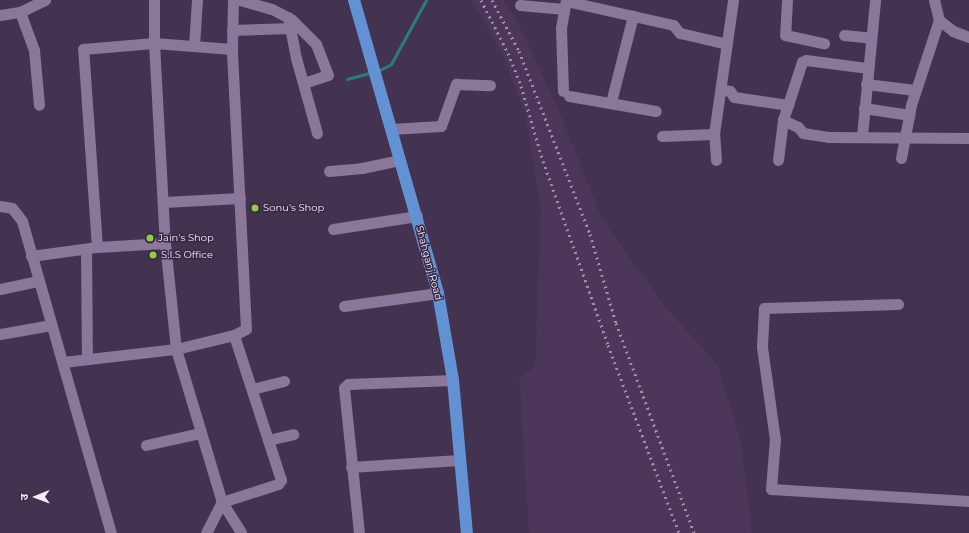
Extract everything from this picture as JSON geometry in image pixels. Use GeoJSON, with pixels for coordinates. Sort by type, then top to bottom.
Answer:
{"type":"FeatureCollection","features":[{"type":"Feature","properties":{"kind":"main road","name":"Shahganj Road"},"geometry":{"type":"LineString","coordinates":[[354,0],[438,293],[453,380],[459,460],[467,533]]}},
{"type":"Feature","properties":{"kind":"street"},"geometry":{"type":"LineString","coordinates":[[0,15],[20,12],[45,0]]}},
{"type":"Feature","properties":{"kind":"street"},"geometry":{"type":"LineString","coordinates":[[154,0],[154,43],[164,202],[165,243],[176,349],[200,434],[222,502],[241,533]]}},
{"type":"Feature","properties":{"kind":"street"},"geometry":{"type":"LineString","coordinates":[[194,46],[197,0]]}},
{"type":"Feature","properties":{"kind":"street"},"geometry":{"type":"LineString","coordinates":[[63,362],[176,349],[234,335],[246,327],[232,49],[233,0]]}},
{"type":"Feature","properties":{"kind":"street"},"geometry":{"type":"LineString","coordinates":[[240,0],[272,9],[316,44],[328,74],[326,77],[304,83]]}},
{"type":"Feature","properties":{"kind":"street"},"geometry":{"type":"LineString","coordinates":[[716,160],[714,134],[733,0]]}},
{"type":"Feature","properties":{"kind":"street"},"geometry":{"type":"LineString","coordinates":[[787,0],[786,35],[824,43]]}},
{"type":"Feature","properties":{"kind":"street"},"geometry":{"type":"LineString","coordinates":[[862,136],[875,0]]}},
{"type":"Feature","properties":{"kind":"street"},"geometry":{"type":"LineString","coordinates":[[901,158],[915,90],[939,20],[934,0]]}},
{"type":"Feature","properties":{"kind":"street"},"geometry":{"type":"LineString","coordinates":[[520,5],[565,3],[673,25],[680,33],[727,44]]}},
{"type":"Feature","properties":{"kind":"street"},"geometry":{"type":"LineString","coordinates":[[565,3],[561,28],[566,94],[656,112]]}},
{"type":"Feature","properties":{"kind":"street"},"geometry":{"type":"LineString","coordinates":[[20,12],[34,50],[39,105]]}},
{"type":"Feature","properties":{"kind":"street"},"geometry":{"type":"LineString","coordinates":[[611,102],[633,16]]}},
{"type":"Feature","properties":{"kind":"street"},"geometry":{"type":"LineString","coordinates":[[939,20],[953,31],[969,37]]}},
{"type":"Feature","properties":{"kind":"street"},"geometry":{"type":"LineString","coordinates":[[232,30],[289,23]]}},
{"type":"Feature","properties":{"kind":"street"},"geometry":{"type":"LineString","coordinates":[[289,23],[317,133]]}},
{"type":"Feature","properties":{"kind":"street"},"geometry":{"type":"LineString","coordinates":[[844,35],[871,38]]}},
{"type":"Feature","properties":{"kind":"street"},"geometry":{"type":"LineString","coordinates":[[87,359],[91,248],[82,52],[86,48],[154,43],[232,49]]}},
{"type":"Feature","properties":{"kind":"street"},"geometry":{"type":"LineString","coordinates":[[778,160],[783,120],[804,60],[868,68]]}},
{"type":"Feature","properties":{"kind":"street"},"geometry":{"type":"LineString","coordinates":[[391,129],[441,126],[456,84],[490,85]]}},
{"type":"Feature","properties":{"kind":"street"},"geometry":{"type":"LineString","coordinates":[[866,84],[915,90]]}},
{"type":"Feature","properties":{"kind":"street"},"geometry":{"type":"LineString","coordinates":[[721,89],[730,91],[734,97],[788,105]]}},
{"type":"Feature","properties":{"kind":"street"},"geometry":{"type":"LineString","coordinates":[[864,108],[909,115]]}},
{"type":"Feature","properties":{"kind":"street"},"geometry":{"type":"LineString","coordinates":[[783,120],[798,127],[803,133],[828,137],[862,136],[904,138],[969,138]]}},
{"type":"Feature","properties":{"kind":"street"},"geometry":{"type":"LineString","coordinates":[[662,136],[714,134]]}},
{"type":"Feature","properties":{"kind":"street"},"geometry":{"type":"LineString","coordinates":[[329,171],[362,168],[399,160]]}},
{"type":"Feature","properties":{"kind":"street"},"geometry":{"type":"LineString","coordinates":[[164,202],[240,198]]}},
{"type":"Feature","properties":{"kind":"street"},"geometry":{"type":"LineString","coordinates":[[0,206],[16,211],[22,221],[110,533]]}},
{"type":"Feature","properties":{"kind":"street"},"geometry":{"type":"LineString","coordinates":[[333,229],[417,216]]}},
{"type":"Feature","properties":{"kind":"street"},"geometry":{"type":"LineString","coordinates":[[31,256],[91,248],[165,243]]}},
{"type":"Feature","properties":{"kind":"street"},"geometry":{"type":"LineString","coordinates":[[0,289],[38,281]]}},
{"type":"Feature","properties":{"kind":"street"},"geometry":{"type":"LineString","coordinates":[[344,306],[438,293]]}},
{"type":"Feature","properties":{"kind":"street"},"geometry":{"type":"LineString","coordinates":[[898,304],[764,308],[762,347],[775,440],[771,489],[969,501]]}},
{"type":"Feature","properties":{"kind":"street"},"geometry":{"type":"LineString","coordinates":[[0,334],[51,325]]}},
{"type":"Feature","properties":{"kind":"street"},"geometry":{"type":"LineString","coordinates":[[206,533],[222,502],[280,483],[280,478],[234,335]]}},
{"type":"Feature","properties":{"kind":"street"},"geometry":{"type":"LineString","coordinates":[[359,533],[344,391],[346,385],[453,380]]}},
{"type":"Feature","properties":{"kind":"street"},"geometry":{"type":"LineString","coordinates":[[252,389],[284,381]]}},
{"type":"Feature","properties":{"kind":"street"},"geometry":{"type":"LineString","coordinates":[[146,445],[200,434]]}},
{"type":"Feature","properties":{"kind":"street"},"geometry":{"type":"LineString","coordinates":[[268,440],[293,434]]}},
{"type":"Feature","properties":{"kind":"street"},"geometry":{"type":"LineString","coordinates":[[351,467],[459,460]]}},
{"type":"Feature","properties":{"kind":"shaded area"},"geometry":{"type":"Polygon","coordinates":[[[472,0],[504,0],[522,31],[561,116],[602,219],[665,307],[717,364],[741,442],[752,533],[529,533],[519,377],[535,367],[541,209],[525,112],[502,53],[472,0]]]}},
{"type":"Feature","properties":{"kind":"waterway"},"geometry":{"type":"LineString","coordinates":[[378,71],[391,64],[426,0]]}},
{"type":"Feature","properties":{"kind":"waterway"},"geometry":{"type":"LineString","coordinates":[[347,79],[373,72]]}},
{"type":"Feature","properties":{"kind":"railway"},"geometry":{"type":"LineString","coordinates":[[481,0],[508,53],[521,86],[543,161],[608,345],[679,533]]}},
{"type":"Feature","properties":{"kind":"railway"},"geometry":{"type":"LineString","coordinates":[[492,0],[519,51],[590,234],[616,323],[694,533]]}},
{"type":"Feature","properties":{"kind":"place","name":"Sonu's Shop"},"geometry":{"type":"Point","coordinates":[255,208]}},
{"type":"Feature","properties":{"kind":"place","name":"Jain's Shop"},"geometry":{"type":"Point","coordinates":[150,238]}},
{"type":"Feature","properties":{"kind":"place","name":"S.I.S Office"},"geometry":{"type":"Point","coordinates":[153,255]}}]}
